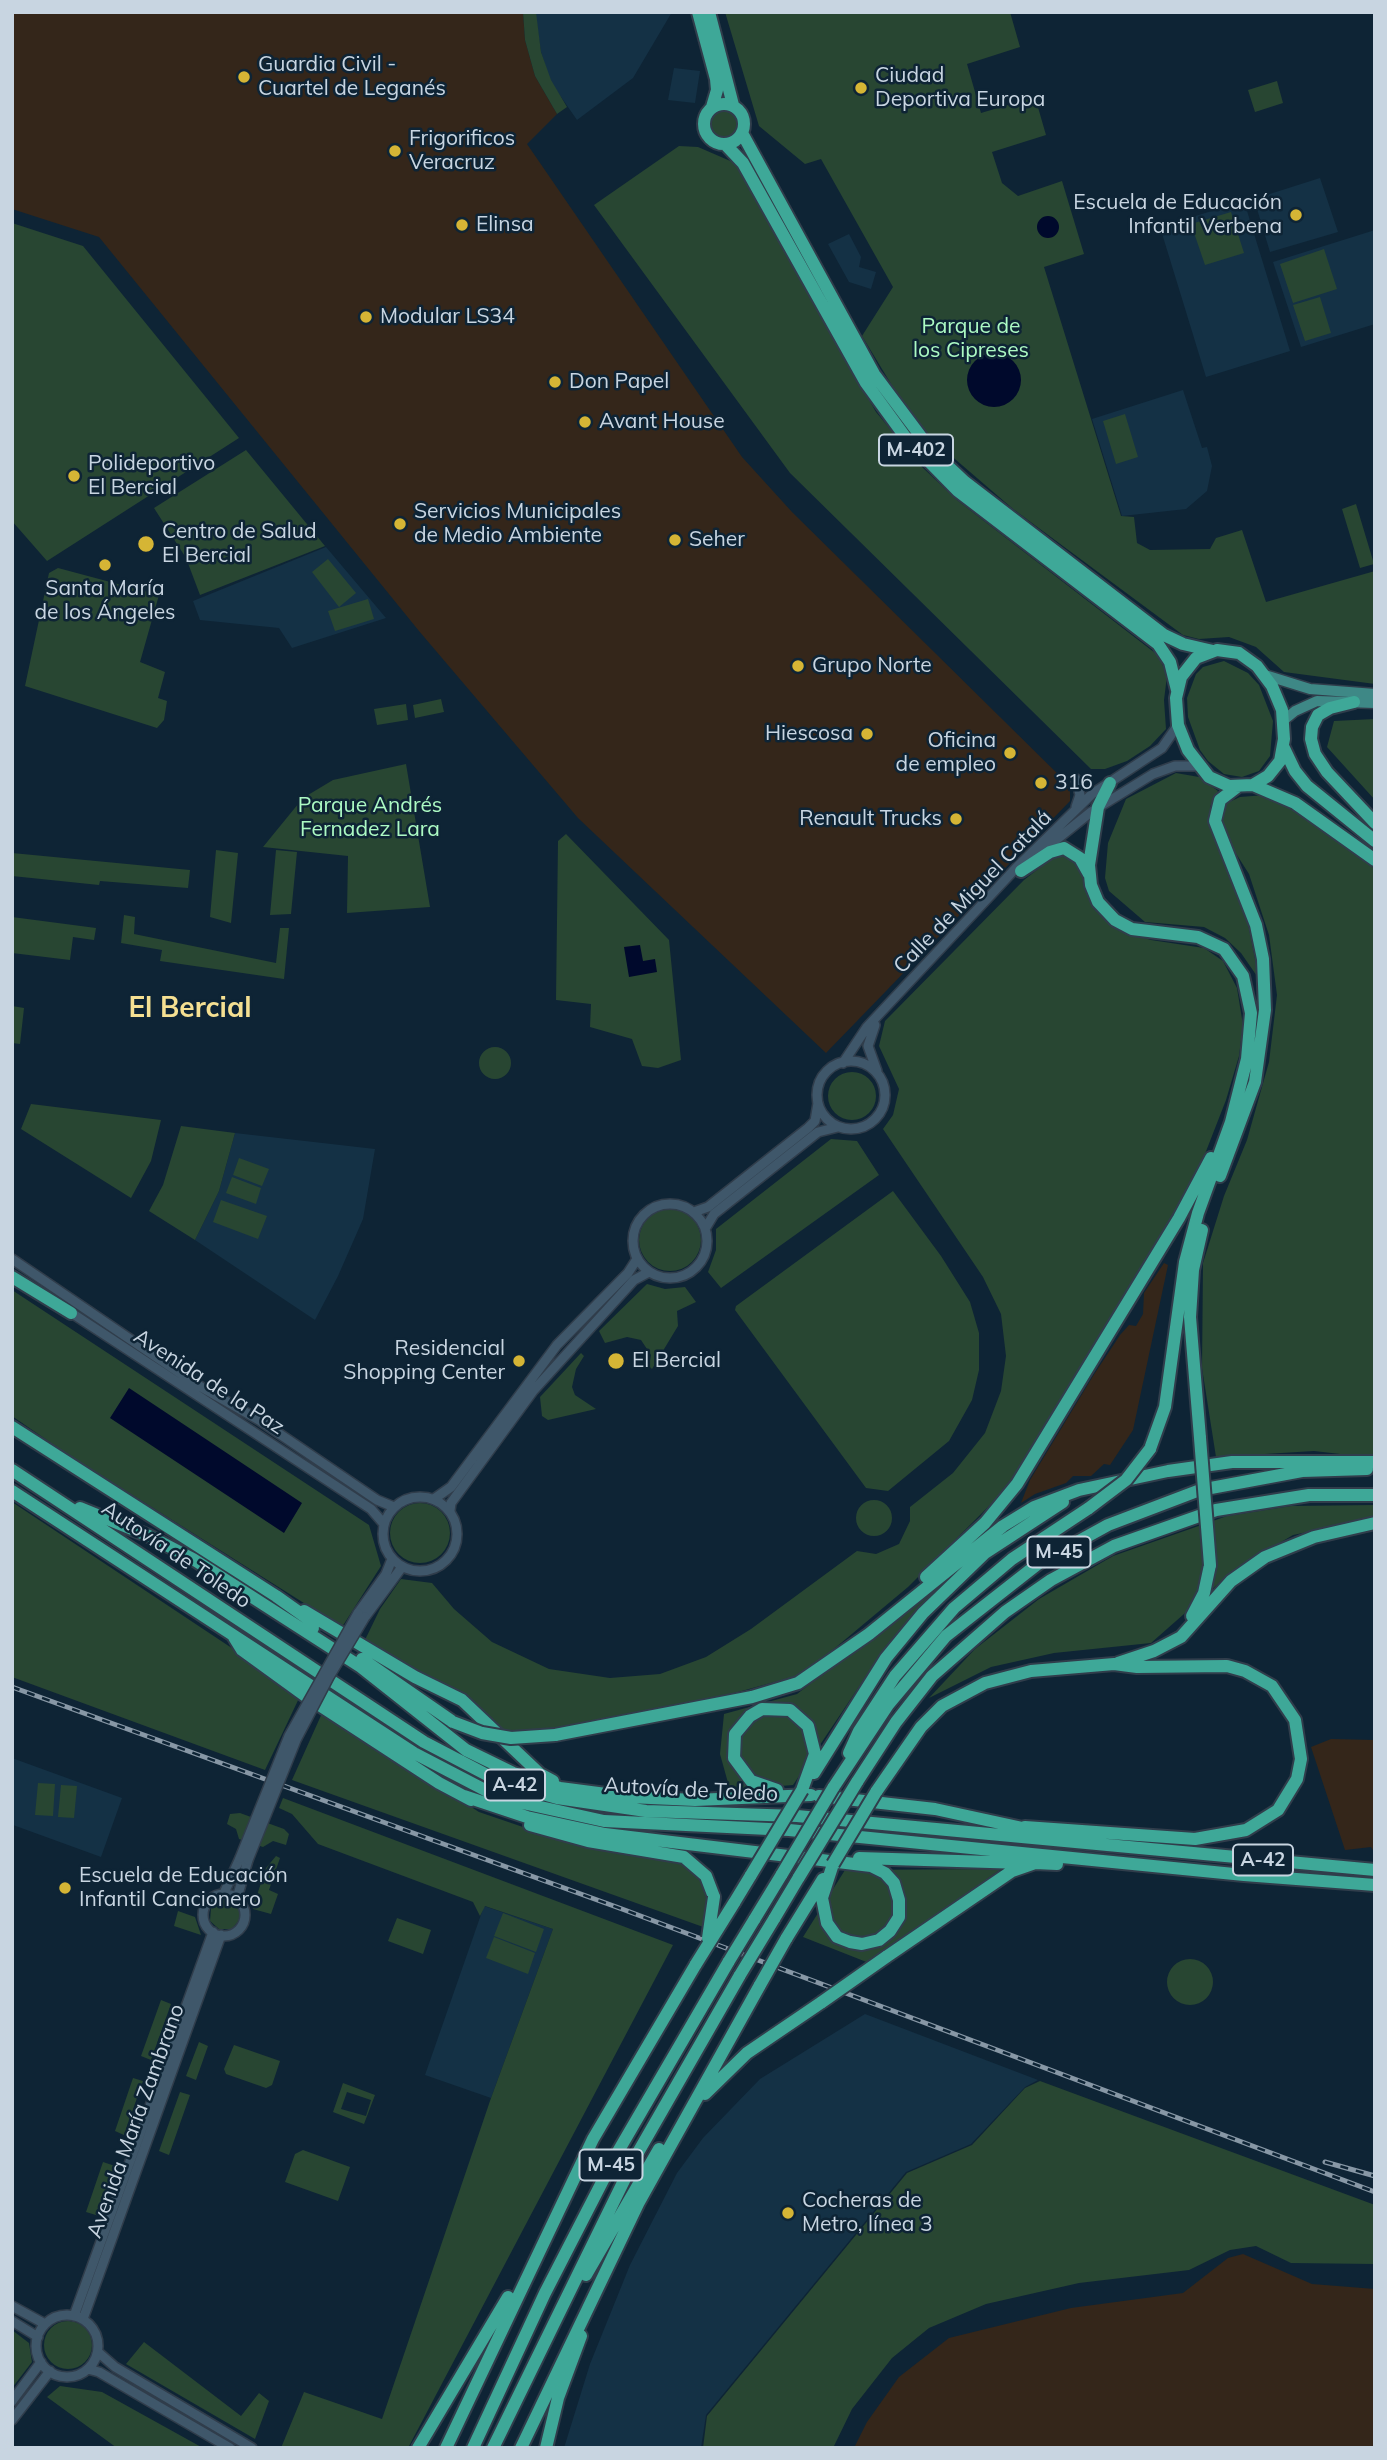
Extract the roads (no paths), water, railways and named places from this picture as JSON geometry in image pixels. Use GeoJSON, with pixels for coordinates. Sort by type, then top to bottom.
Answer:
{"type":"FeatureCollection","features":[{"type":"Feature","properties":{"kind":"highway","name":"M-402"},"geometry":{"type":"LineString","coordinates":[[698,12],[717,90],[712,107],[704,119],[706,133],[717,143],[725,144],[743,163],[866,383],[906,438],[958,491],[1158,644],[1170,662],[1177,690],[1178,725],[1188,750],[1199,766],[1217,782],[1237,787]]}},
{"type":"Feature","properties":{"kind":"highway","name":"M-402"},"geometry":{"type":"LineString","coordinates":[[709,12],[733,105],[743,114],[742,133],[867,364],[916,433],[965,482],[1156,629],[1183,644],[1213,650]]}},
{"type":"Feature","properties":{"kind":"highway"},"geometry":{"type":"LineString","coordinates":[[712,107],[718,104],[733,105]]}},
{"type":"Feature","properties":{"kind":"highway"},"geometry":{"type":"LineString","coordinates":[[725,144],[742,133]]}},
{"type":"Feature","properties":{"kind":"highway"},"geometry":{"type":"LineString","coordinates":[[1177,690],[1188,666],[1213,650],[1239,653],[1265,675],[1278,698],[1284,720],[1284,748],[1275,769],[1253,785]]}},
{"type":"Feature","properties":{"kind":"highway"},"geometry":{"type":"LineString","coordinates":[[1354,702],[1326,709],[1318,715],[1312,727],[1311,739],[1324,767],[1375,823]]}},
{"type":"Feature","properties":{"kind":"highway"},"geometry":{"type":"LineString","coordinates":[[1284,748],[1307,786],[1375,841]]}},
{"type":"Feature","properties":{"kind":"highway"},"geometry":{"type":"LineString","coordinates":[[1089,874],[1098,807],[1110,783]]}},
{"type":"Feature","properties":{"kind":"highway"},"geometry":{"type":"LineString","coordinates":[[1169,1643],[1198,1607],[1210,1566],[1191,1329],[1193,1270],[1207,1213],[1255,1082],[1264,1020],[1265,980],[1256,925],[1215,821],[1220,800],[1237,787],[1253,785],[1280,794],[1375,860]]}},
{"type":"Feature","properties":{"kind":"highway"},"geometry":{"type":"LineString","coordinates":[[833,1788],[864,1722],[925,1638],[987,1579],[1126,1480],[1150,1449],[1165,1408],[1177,1302],[1188,1248],[1240,1090],[1249,1049],[1251,1013],[1248,990],[1237,964],[1224,949],[1205,939],[1143,932],[1120,923],[1098,902],[1089,874],[1080,858],[1064,848],[1051,852],[1021,871]]}},
{"type":"Feature","properties":{"kind":"highway"},"geometry":{"type":"LineString","coordinates":[[849,1649],[985,1523],[1017,1484],[1186,1204],[1222,1135],[1240,1090]]}},
{"type":"Feature","properties":{"kind":"highway"},"geometry":{"type":"LineString","coordinates":[[12,1275],[71,1313]]}},
{"type":"Feature","properties":{"kind":"highway"},"geometry":{"type":"LineString","coordinates":[[14,1427],[276,1596],[415,1678],[462,1700],[540,1774],[573,1789]]}},
{"type":"Feature","properties":{"kind":"highway"},"geometry":{"type":"LineString","coordinates":[[234,1585],[313,1628],[453,1722],[482,1733],[511,1738],[555,1735],[775,1692],[812,1676],[1014,1518],[1053,1500],[1119,1480],[1232,1462],[1375,1462]]}},
{"type":"Feature","properties":{"kind":"highway","name":"Autovía de Toledo"},"geometry":{"type":"LineString","coordinates":[[12,1470],[424,1742],[491,1777],[557,1798],[608,1807],[797,1816],[1375,1870]]}},
{"type":"Feature","properties":{"kind":"highway","name":"M-45"},"geometry":{"type":"LineString","coordinates":[[473,2448],[545,2293],[616,2155],[729,1961],[833,1788],[888,1704],[946,1636],[992,1596],[1039,1563],[1108,1525],[1200,1490],[1302,1471],[1375,1470]]}},
{"type":"Feature","properties":{"kind":"highway"},"geometry":{"type":"LineString","coordinates":[[446,2448],[538,2249],[593,2139],[696,1964],[751,1875],[807,1793],[886,1658],[953,1580],[985,1553],[1025,1524],[1061,1503],[1119,1480]]}},
{"type":"Feature","properties":{"kind":"highway","name":"Autovía de Toledo"},"geometry":{"type":"LineString","coordinates":[[12,1492],[414,1753],[488,1791],[554,1812],[604,1821],[789,1830],[1207,1872],[1375,1885]]}},
{"type":"Feature","properties":{"kind":"highway"},"geometry":{"type":"LineString","coordinates":[[52,1495],[161,1541],[361,1667],[466,1750],[527,1778],[616,1796],[695,1800],[807,1793]]}},
{"type":"Feature","properties":{"kind":"highway","name":"M-45"},"geometry":{"type":"LineString","coordinates":[[493,2448],[636,2156],[740,1975],[857,1782],[896,1722],[932,1676],[1005,1612],[1051,1580],[1114,1546],[1180,1520],[1216,1510],[1309,1495],[1375,1495]]}},
{"type":"Feature","properties":{"kind":"highway"},"geometry":{"type":"LineString","coordinates":[[1114,1664],[1169,1643],[1187,1632],[1224,1587],[1257,1561],[1314,1537],[1375,1523]]}},
{"type":"Feature","properties":{"kind":"highway"},"geometry":{"type":"LineString","coordinates":[[276,1596],[307,1618],[313,1628]]}},
{"type":"Feature","properties":{"kind":"highway"},"geometry":{"type":"LineString","coordinates":[[232,1634],[242,1650],[304,1695],[464,1796],[506,1817],[551,1833],[684,1857],[706,1876],[714,1897],[711,1931],[696,1964]]}},
{"type":"Feature","properties":{"kind":"highway"},"geometry":{"type":"LineString","coordinates":[[521,2448],[639,2202],[796,1922],[827,1861],[921,1727],[958,1695],[1017,1674],[1114,1664],[1137,1667],[1227,1666],[1245,1671],[1272,1686],[1290,1711],[1300,1738],[1297,1779],[1288,1797],[1264,1821],[1246,1830],[1195,1839],[1025,1827]]}},
{"type":"Feature","properties":{"kind":"highway"},"geometry":{"type":"LineString","coordinates":[[807,1793],[815,1754],[808,1726],[790,1710],[762,1709],[750,1716],[735,1734],[734,1758],[747,1777],[764,1787],[807,1793],[898,1804],[1025,1827],[1042,1831],[1059,1841]]}},
{"type":"Feature","properties":{"kind":"highway"},"geometry":{"type":"LineString","coordinates":[[464,1796],[527,1817],[594,1832],[870,1866],[885,1873],[894,1883],[900,1900],[898,1917],[890,1931],[878,1940],[862,1944],[837,1937],[827,1923],[821,1898],[827,1861]]}},
{"type":"Feature","properties":{"kind":"highway"},"geometry":{"type":"LineString","coordinates":[[827,1861],[1035,1863],[1170,1874],[1207,1872]]}},
{"type":"Feature","properties":{"kind":"highway"},"geometry":{"type":"LineString","coordinates":[[692,2107],[747,2053],[1012,1871],[1035,1863]]}},
{"type":"Feature","properties":{"kind":"highway"},"geometry":{"type":"LineString","coordinates":[[1315,1881],[1349,1890],[1375,1892]]}},
{"type":"Feature","properties":{"kind":"highway"},"geometry":{"type":"LineString","coordinates":[[559,2312],[572,2298],[745,2004],[756,1991]]}},
{"type":"Feature","properties":{"kind":"highway"},"geometry":{"type":"LineString","coordinates":[[418,2448],[538,2249]]}},
{"type":"Feature","properties":{"kind":"highway"},"geometry":{"type":"LineString","coordinates":[[546,2448],[558,2399],[601,2279]]}},
{"type":"Feature","properties":{"kind":"main road"},"geometry":{"type":"LineString","coordinates":[[1265,675],[1310,689],[1375,694]]}},
{"type":"Feature","properties":{"kind":"main road"},"geometry":{"type":"LineString","coordinates":[[1284,720],[1295,711],[1317,701],[1375,703]]}},
{"type":"Feature","properties":{"kind":"street","name":"Calle de Miguel Catalá"},"geometry":{"type":"LineString","coordinates":[[843,1063],[880,1014],[1004,884],[1016,868],[1092,794],[1162,748],[1178,725]]}},
{"type":"Feature","properties":{"kind":"street"},"geometry":{"type":"LineString","coordinates":[[1004,884],[1098,807],[1159,771],[1180,765],[1199,766]]}},
{"type":"Feature","properties":{"kind":"street"},"geometry":{"type":"LineString","coordinates":[[1075,810],[1080,795],[1076,779]]}},
{"type":"Feature","properties":{"kind":"street"},"geometry":{"type":"LineString","coordinates":[[705,1229],[714,1214],[818,1132],[838,1127],[863,1128],[875,1120],[885,1098],[881,1079],[871,1059],[869,1045],[880,1014]]}},
{"type":"Feature","properties":{"kind":"street"},"geometry":{"type":"LineString","coordinates":[[694,1212],[708,1207],[815,1121],[821,1080],[830,1069],[843,1063],[865,1064],[881,1079]]}},
{"type":"Feature","properties":{"kind":"street"},"geometry":{"type":"LineString","coordinates":[[818,1102],[825,1117],[838,1127]]}},
{"type":"Feature","properties":{"kind":"street"},"geometry":{"type":"LineString","coordinates":[[673,1203],[694,1212],[705,1229],[706,1249],[690,1271],[674,1278],[649,1272],[637,1259],[633,1236],[641,1216],[649,1209],[673,1203]]}},
{"type":"Feature","properties":{"kind":"street"},"geometry":{"type":"LineString","coordinates":[[12,1259],[196,1384],[259,1420],[377,1500],[394,1507]]}},
{"type":"Feature","properties":{"kind":"street"},"geometry":{"type":"LineString","coordinates":[[434,1499],[451,1487],[557,1345],[628,1273],[637,1259]]}},
{"type":"Feature","properties":{"kind":"street"},"geometry":{"type":"LineString","coordinates":[[450,1511],[434,1499],[417,1496],[394,1507],[384,1524],[383,1536],[392,1559],[402,1567],[427,1571],[446,1560],[457,1540],[457,1529],[450,1511],[451,1503],[533,1391],[634,1280],[649,1272]]}},
{"type":"Feature","properties":{"kind":"street","name":"Avenida de la Paz"},"geometry":{"type":"LineString","coordinates":[[71,1313],[371,1509],[384,1524]]}},
{"type":"Feature","properties":{"kind":"street"},"geometry":{"type":"LineString","coordinates":[[237,1898],[244,1859],[289,1736],[386,1574],[392,1559]]}},
{"type":"Feature","properties":{"kind":"street"},"geometry":{"type":"LineString","coordinates":[[362,1615],[402,1567]]}},
{"type":"Feature","properties":{"kind":"street"},"geometry":{"type":"LineString","coordinates":[[224,1893],[244,1859]]}},
{"type":"Feature","properties":{"kind":"street"},"geometry":{"type":"LineString","coordinates":[[224,1893],[237,1898],[244,1907],[244,1922],[234,1933],[217,1934],[204,1920],[204,1911],[212,1897],[224,1893]]}},
{"type":"Feature","properties":{"kind":"street","name":"Avenida María Zambrano"},"geometry":{"type":"LineString","coordinates":[[79,2317],[217,1934]]}},
{"type":"Feature","properties":{"kind":"street"},"geometry":{"type":"LineString","coordinates":[[12,2305],[45,2324]]}},
{"type":"Feature","properties":{"kind":"street"},"geometry":{"type":"LineString","coordinates":[[55,2316],[79,2317],[97,2337],[97,2352],[88,2368],[74,2376],[57,2375],[41,2362],[36,2346],[38,2337],[45,2324],[55,2316]]}},
{"type":"Feature","properties":{"kind":"street"},"geometry":{"type":"LineString","coordinates":[[12,2321],[38,2337]]}},
{"type":"Feature","properties":{"kind":"street"},"geometry":{"type":"LineString","coordinates":[[97,2352],[115,2367],[252,2448]]}},
{"type":"Feature","properties":{"kind":"street"},"geometry":{"type":"LineString","coordinates":[[12,2401],[41,2362]]}},
{"type":"Feature","properties":{"kind":"street"},"geometry":{"type":"LineString","coordinates":[[88,2368],[230,2448]]}},
{"type":"Feature","properties":{"kind":"street"},"geometry":{"type":"LineString","coordinates":[[12,2420],[50,2371]]}},
{"type":"Feature","properties":{"kind":"railway"},"geometry":{"type":"LineString","coordinates":[[12,1687],[622,1909],[1375,2192]]}},
{"type":"Feature","properties":{"kind":"railway"},"geometry":{"type":"LineString","coordinates":[[1325,2162],[1375,2176]]}},
{"type":"Feature","properties":{"kind":"place","name":"Guardia Civil - Cuartel de Leganés"},"geometry":{"type":"Point","coordinates":[244,77]}},
{"type":"Feature","properties":{"kind":"place","name":"Ciudad Deportiva Europa"},"geometry":{"type":"Point","coordinates":[861,88]}},
{"type":"Feature","properties":{"kind":"place","name":"Frigorificos Veracruz"},"geometry":{"type":"Point","coordinates":[395,151]}},
{"type":"Feature","properties":{"kind":"place","name":"Escuela de Educación Infantil Verbena"},"geometry":{"type":"Point","coordinates":[1296,215]}},
{"type":"Feature","properties":{"kind":"place","name":"Elinsa"},"geometry":{"type":"Point","coordinates":[462,225]}},
{"type":"Feature","properties":{"kind":"place","name":"Modular LS34"},"geometry":{"type":"Point","coordinates":[366,317]}},
{"type":"Feature","properties":{"kind":"place","name":"Don Papel"},"geometry":{"type":"Point","coordinates":[555,382]}},
{"type":"Feature","properties":{"kind":"place","name":"Avant House"},"geometry":{"type":"Point","coordinates":[585,422]}},
{"type":"Feature","properties":{"kind":"place","name":"Polideportivo El Bercial"},"geometry":{"type":"Point","coordinates":[74,476]}},
{"type":"Feature","properties":{"kind":"place","name":"Servicios Municipales de Medio Ambiente"},"geometry":{"type":"Point","coordinates":[400,524]}},
{"type":"Feature","properties":{"kind":"place","name":"Seher"},"geometry":{"type":"Point","coordinates":[675,540]}},
{"type":"Feature","properties":{"kind":"place","name":"Centro de Salud El Bercial"},"geometry":{"type":"Point","coordinates":[146,544]}},
{"type":"Feature","properties":{"kind":"place","name":"Santa María de los Ángeles"},"geometry":{"type":"Point","coordinates":[105,565]}},
{"type":"Feature","properties":{"kind":"place","name":"Grupo Norte"},"geometry":{"type":"Point","coordinates":[798,666]}},
{"type":"Feature","properties":{"kind":"place","name":"Hiescosa"},"geometry":{"type":"Point","coordinates":[867,734]}},
{"type":"Feature","properties":{"kind":"place","name":"Oficina de empleo"},"geometry":{"type":"Point","coordinates":[1010,753]}},
{"type":"Feature","properties":{"kind":"place","name":"316"},"geometry":{"type":"Point","coordinates":[1041,783]}},
{"type":"Feature","properties":{"kind":"place","name":"Renault Trucks"},"geometry":{"type":"Point","coordinates":[956,819]}},
{"type":"Feature","properties":{"kind":"place","name":"Residencial Shopping Center"},"geometry":{"type":"Point","coordinates":[519,1361]}},
{"type":"Feature","properties":{"kind":"place","name":"El Bercial"},"geometry":{"type":"Point","coordinates":[616,1361]}},
{"type":"Feature","properties":{"kind":"place","name":"Escuela de Educación Infantil Cancionero"},"geometry":{"type":"Point","coordinates":[65,1888]}},
{"type":"Feature","properties":{"kind":"place","name":"Cocheras de Metro, línea 3"},"geometry":{"type":"Point","coordinates":[788,2213]}},
{"type":"Feature","properties":{"kind":"district","name":"El Bercial"},"geometry":{"type":"Point","coordinates":[190,1009]}},
{"type":"Feature","properties":{"kind":"park label","name":"Parque de los Cipreses"},"geometry":{"type":"Point","coordinates":[971,339]}},
{"type":"Feature","properties":{"kind":"park label","name":"Parque Andrés Fernadez Lara"},"geometry":{"type":"Point","coordinates":[370,818]}}]}
